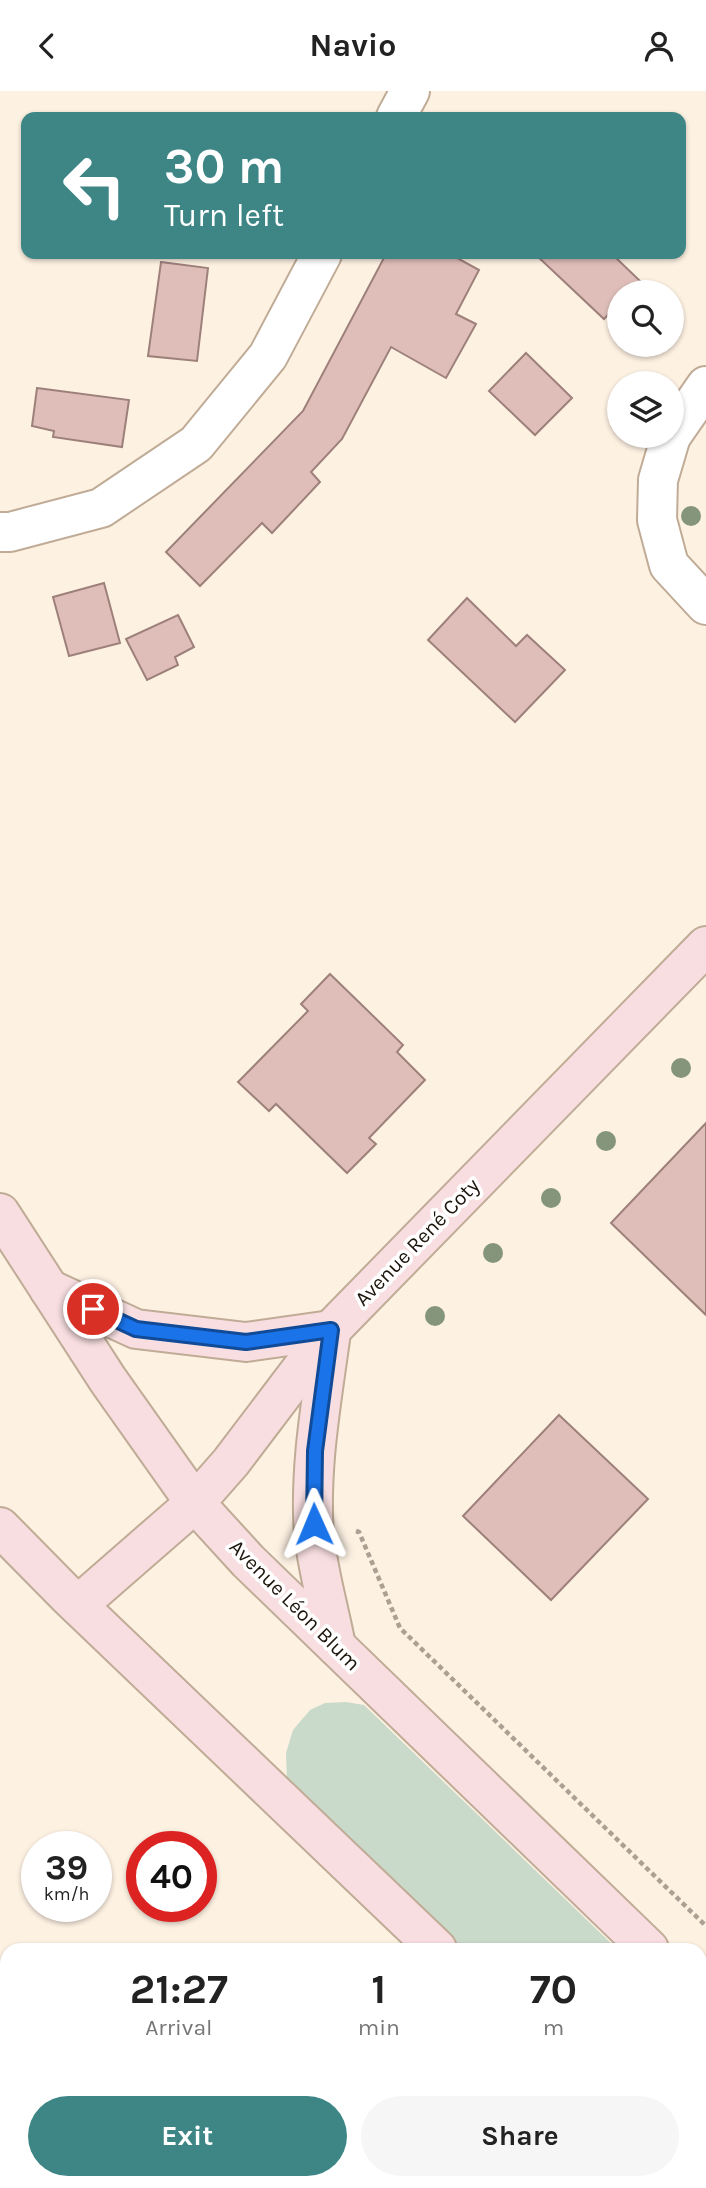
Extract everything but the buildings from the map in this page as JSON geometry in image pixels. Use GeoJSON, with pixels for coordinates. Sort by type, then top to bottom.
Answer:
{"type":"FeatureCollection","features":[{"type":"Feature","properties":{"kind":"street"},"geometry":{"type":"LineString","coordinates":[[399,112],[410,91]]}},
{"type":"Feature","properties":{"kind":"street"},"geometry":{"type":"LineString","coordinates":[[0,531],[9,532],[101,508],[196,444],[268,356],[319,259]]}},
{"type":"Feature","properties":{"kind":"street"},"geometry":{"type":"LineString","coordinates":[[684,418],[706,386]]}},
{"type":"Feature","properties":{"kind":"street"},"geometry":{"type":"LineString","coordinates":[[668,448],[658,480],[656,520],[669,565],[706,605]]}},
{"type":"Feature","properties":{"kind":"street","name":"Avenue René Coty"},"geometry":{"type":"LineString","coordinates":[[79,1605],[195,1503],[231,1462],[331,1330],[706,946]]}},
{"type":"Feature","properties":{"kind":"street","name":"Avenue Léon Blum"},"geometry":{"type":"LineString","coordinates":[[0,1213],[108,1380],[195,1503],[248,1561],[643,1943]]}},
{"type":"Feature","properties":{"kind":"street"},"geometry":{"type":"LineString","coordinates":[[49,1289],[136,1329],[246,1342],[331,1330],[315,1451],[314,1524],[336,1646]]}},
{"type":"Feature","properties":{"kind":"street"},"geometry":{"type":"LineString","coordinates":[[0,1527],[431,1943]]}},
{"type":"Feature","properties":{"kind":"path"},"geometry":{"type":"LineString","coordinates":[[314,1524],[359,1532],[400,1628],[706,1926]]}},
{"type":"Feature","properties":{"kind":"green space"},"geometry":{"type":"Polygon","coordinates":[[[325,1703],[364,1705],[611,1943],[457,1943],[287,1781],[286,1753],[293,1730],[310,1710],[325,1703]]]}},
{"type":"Feature","properties":{"kind":"route"},"geometry":{"type":"LineString","coordinates":[[93,1309],[136,1329],[246,1342],[331,1330],[315,1451],[314,1524]]}}]}
